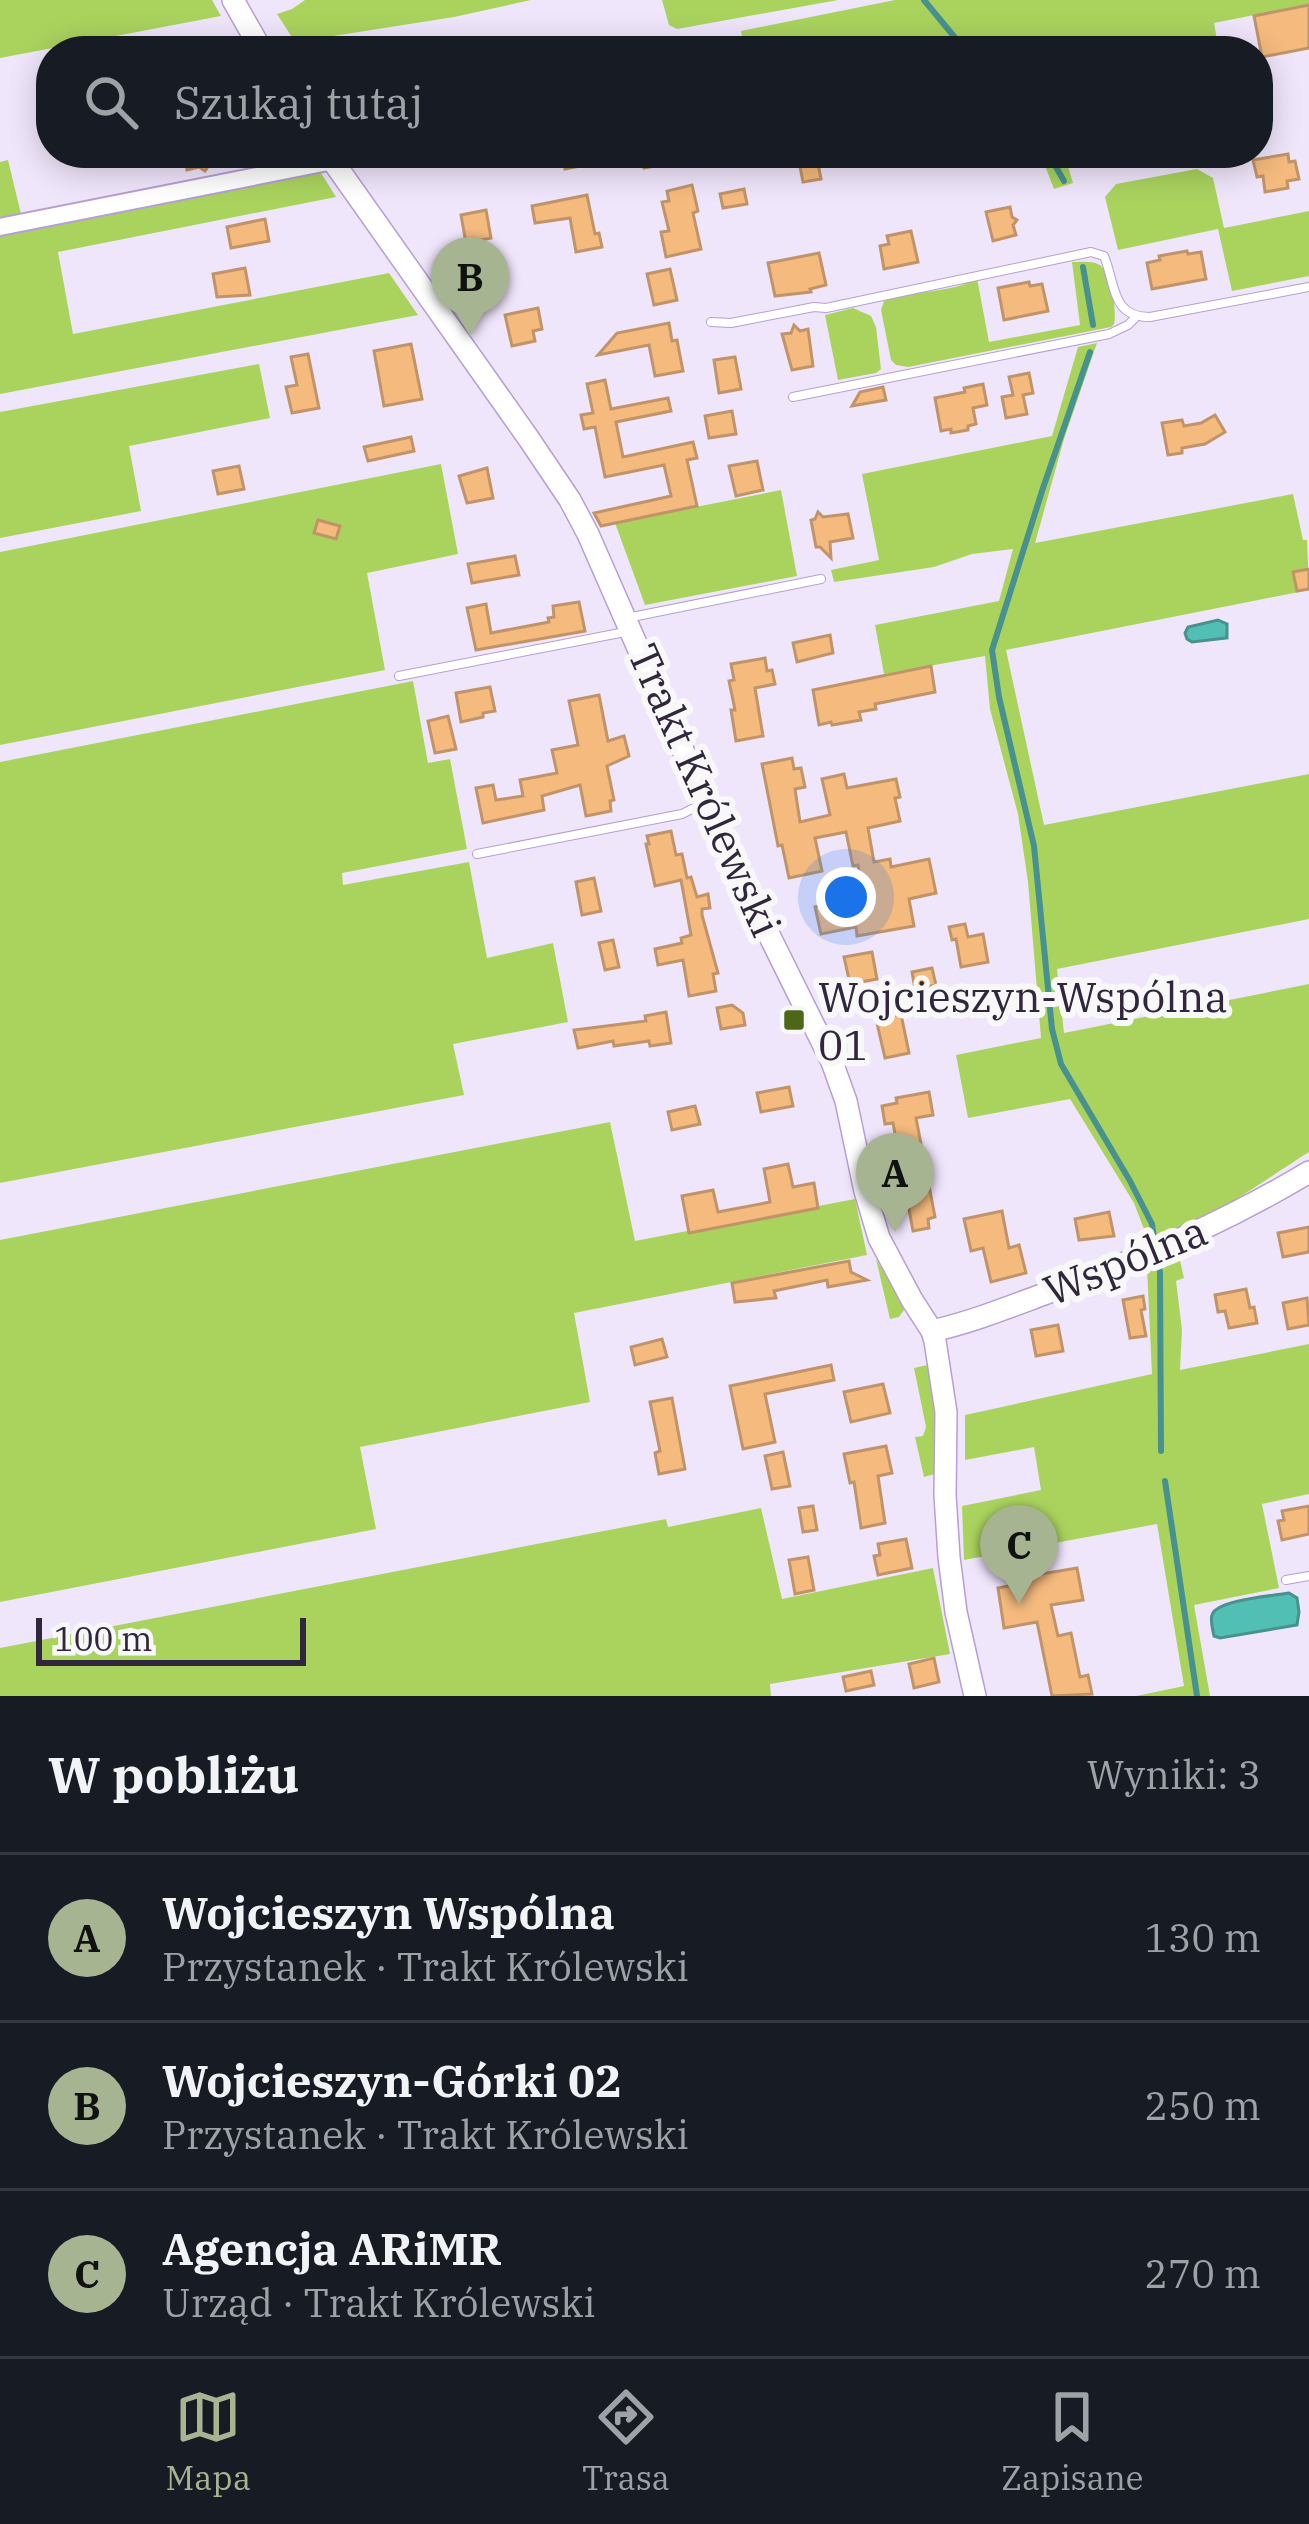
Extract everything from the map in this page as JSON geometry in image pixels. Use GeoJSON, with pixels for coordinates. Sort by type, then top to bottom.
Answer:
{"type":"FeatureCollection","features":[{"type":"Feature","properties":{"kind":"street"},"geometry":{"type":"LineString","coordinates":[[233,0],[253,36]]}},
{"type":"Feature","properties":{"kind":"street"},"geometry":{"type":"LineString","coordinates":[[0,226],[277,168]]}},
{"type":"Feature","properties":{"kind":"street","name":"Trakt Królewski"},"geometry":{"type":"LineString","coordinates":[[338,168],[570,500],[705,802],[832,1062],[879,1238],[932,1331],[946,1412],[944,1495],[949,1557],[975,1696]]}},
{"type":"Feature","properties":{"kind":"street","name":"Wspólna"},"geometry":{"type":"LineString","coordinates":[[932,1331],[1133,1262],[1309,1172]]}},
{"type":"Feature","properties":{"kind":"lane"},"geometry":{"type":"LineString","coordinates":[[711,322],[842,305],[1091,252],[1104,256],[1118,300],[1136,317],[1309,287]]}},
{"type":"Feature","properties":{"kind":"lane"},"geometry":{"type":"LineString","coordinates":[[793,397],[1109,334],[1136,317]]}},
{"type":"Feature","properties":{"kind":"lane"},"geometry":{"type":"LineString","coordinates":[[399,676],[821,579]]}},
{"type":"Feature","properties":{"kind":"lane"},"geometry":{"type":"LineString","coordinates":[[477,854],[682,814],[705,802]]}},
{"type":"Feature","properties":{"kind":"lane"},"geometry":{"type":"LineString","coordinates":[[1286,1580],[1309,1576]]}},
{"type":"Feature","properties":{"kind":"green space"},"geometry":{"type":"Polygon","coordinates":[[[0,0],[212,0],[221,16],[116,36],[36,36],[36,51],[0,58],[0,0]]]}},
{"type":"Feature","properties":{"kind":"green space"},"geometry":{"type":"Polygon","coordinates":[[[305,0],[531,0],[333,36],[291,36],[277,14],[305,0]]]}},
{"type":"Feature","properties":{"kind":"green space"},"geometry":{"type":"Polygon","coordinates":[[[662,0],[838,0],[677,29],[669,25],[662,0]]]}},
{"type":"Feature","properties":{"kind":"green space"},"geometry":{"type":"Polygon","coordinates":[[[895,0],[1309,0],[1309,4],[1214,23],[1216,36],[742,36],[741,31],[895,0]]]}},
{"type":"Feature","properties":{"kind":"green space"},"geometry":{"type":"Polygon","coordinates":[[[8,160],[21,214],[255,168],[318,168],[336,197],[58,252],[73,334],[389,273],[418,315],[0,394],[0,162],[8,160]]]}},
{"type":"Feature","properties":{"kind":"green space"},"geometry":{"type":"Polygon","coordinates":[[[1046,168],[1068,168],[1073,183],[1054,189],[1046,168]]]}},
{"type":"Feature","properties":{"kind":"green space"},"geometry":{"type":"Polygon","coordinates":[[[1197,169],[1213,178],[1224,228],[1309,211],[1309,276],[1232,291],[1218,229],[1118,250],[1105,197],[1116,184],[1197,169]]]}},
{"type":"Feature","properties":{"kind":"green space"},"geometry":{"type":"Polygon","coordinates":[[[1072,262],[1095,263],[1105,271],[1114,303],[1111,327],[908,367],[891,360],[881,310],[884,301],[977,278],[989,342],[1080,325],[1072,262]]]}},
{"type":"Feature","properties":{"kind":"green space"},"geometry":{"type":"Polygon","coordinates":[[[853,308],[871,316],[881,369],[838,380],[825,315],[853,308]]]}},
{"type":"Feature","properties":{"kind":"green space"},"geometry":{"type":"Polygon","coordinates":[[[1097,343],[1035,543],[1293,494],[1303,540],[1307,540],[1309,590],[1006,650],[1044,825],[1309,774],[1309,919],[1057,969],[1064,1033],[1309,984],[1309,1152],[1211,1214],[1147,1237],[1134,1203],[1070,1099],[968,1118],[956,1055],[1041,1038],[1018,814],[990,709],[985,656],[884,674],[875,625],[999,601],[1013,549],[834,582],[831,570],[879,560],[862,474],[1052,436],[1078,347],[1097,343]]]}},
{"type":"Feature","properties":{"kind":"green space"},"geometry":{"type":"Polygon","coordinates":[[[259,364],[270,418],[129,446],[141,511],[0,538],[0,412],[259,364]]]}},
{"type":"Feature","properties":{"kind":"green space"},"geometry":{"type":"Polygon","coordinates":[[[441,464],[458,554],[367,573],[385,670],[0,745],[0,552],[441,464]]]}},
{"type":"Feature","properties":{"kind":"green space"},"geometry":{"type":"Polygon","coordinates":[[[781,490],[797,576],[645,605],[615,523],[781,490]]]}},
{"type":"Feature","properties":{"kind":"green space"},"geometry":{"type":"Polygon","coordinates":[[[413,681],[428,763],[450,759],[467,849],[342,873],[343,885],[469,862],[487,958],[553,943],[568,1022],[453,1044],[464,1095],[0,1183],[0,762],[413,681]]]}},
{"type":"Feature","properties":{"kind":"green space"},"geometry":{"type":"Polygon","coordinates":[[[610,1122],[635,1241],[855,1199],[867,1255],[574,1313],[590,1402],[360,1447],[376,1529],[0,1602],[0,1240],[610,1122]]]}},
{"type":"Feature","properties":{"kind":"green space"},"geometry":{"type":"Polygon","coordinates":[[[1179,1256],[1184,1278],[1176,1281],[1182,1330],[1180,1370],[1309,1344],[1309,1494],[1262,1504],[1279,1588],[1194,1605],[1210,1696],[1136,1696],[1184,1686],[1157,1524],[964,1560],[962,1506],[1041,1490],[1034,1447],[965,1460],[965,1415],[1152,1374],[1147,1268],[1179,1256]]]}},
{"type":"Feature","properties":{"kind":"green space"},"geometry":{"type":"Polygon","coordinates":[[[876,1259],[903,1302],[899,1317],[890,1319],[876,1259]]]}},
{"type":"Feature","properties":{"kind":"green space"},"geometry":{"type":"Polygon","coordinates":[[[932,1364],[939,1406],[935,1474],[924,1477],[915,1437],[923,1436],[926,1427],[914,1368],[932,1364]]]}},
{"type":"Feature","properties":{"kind":"green space"},"geometry":{"type":"Polygon","coordinates":[[[761,1508],[782,1599],[933,1568],[950,1654],[770,1684],[771,1696],[0,1696],[0,1648],[666,1519],[668,1527],[761,1508]]]}},
{"type":"Feature","properties":{"kind":"shaded area"},"geometry":{"type":"Polygon","coordinates":[[[1218,620],[1227,624],[1227,638],[1187,639],[1188,627],[1218,620]]]}},
{"type":"Feature","properties":{"kind":"shaded area"},"geometry":{"type":"Polygon","coordinates":[[[1289,1593],[1297,1598],[1297,1625],[1214,1636],[1211,1617],[1216,1610],[1234,1602],[1289,1593]]]}},
{"type":"Feature","properties":{"kind":"building"},"geometry":{"type":"Polygon","coordinates":[[[1309,5],[1309,48],[1273,55],[1273,36],[1258,36],[1254,16],[1309,5]]]}},
{"type":"Feature","properties":{"kind":"building"},"geometry":{"type":"Polygon","coordinates":[[[1288,154],[1299,179],[1287,181],[1288,188],[1265,192],[1263,176],[1257,177],[1255,168],[1273,168],[1273,157],[1288,154]]]}},
{"type":"Feature","properties":{"kind":"building"},"geometry":{"type":"Polygon","coordinates":[[[800,168],[819,168],[821,179],[803,182],[800,168]]]}},
{"type":"Feature","properties":{"kind":"building"},"geometry":{"type":"Polygon","coordinates":[[[692,185],[701,249],[666,257],[661,232],[669,231],[662,202],[669,201],[667,191],[692,185]]]}},
{"type":"Feature","properties":{"kind":"building"},"geometry":{"type":"Polygon","coordinates":[[[744,189],[747,204],[723,208],[720,194],[744,189]]]}},
{"type":"Feature","properties":{"kind":"building"},"geometry":{"type":"Polygon","coordinates":[[[587,195],[602,247],[576,252],[570,218],[535,223],[532,206],[587,195]]]}},
{"type":"Feature","properties":{"kind":"building"},"geometry":{"type":"Polygon","coordinates":[[[1010,207],[1017,220],[1013,225],[1016,235],[993,241],[986,212],[1010,207]]]}},
{"type":"Feature","properties":{"kind":"building"},"geometry":{"type":"Polygon","coordinates":[[[486,210],[491,238],[466,243],[461,215],[486,210]]]}},
{"type":"Feature","properties":{"kind":"building"},"geometry":{"type":"Polygon","coordinates":[[[265,219],[269,241],[231,248],[227,227],[265,219]]]}},
{"type":"Feature","properties":{"kind":"building"},"geometry":{"type":"Polygon","coordinates":[[[911,231],[918,262],[884,269],[880,246],[889,244],[887,236],[911,231]]]}},
{"type":"Feature","properties":{"kind":"building"},"geometry":{"type":"Polygon","coordinates":[[[1187,251],[1201,252],[1206,279],[1152,289],[1147,263],[1187,251]]]}},
{"type":"Feature","properties":{"kind":"building"},"geometry":{"type":"Polygon","coordinates":[[[819,253],[826,285],[811,292],[775,296],[768,263],[819,253]]]}},
{"type":"Feature","properties":{"kind":"building"},"geometry":{"type":"Polygon","coordinates":[[[245,268],[250,295],[217,297],[213,274],[245,268]]]}},
{"type":"Feature","properties":{"kind":"building"},"geometry":{"type":"Polygon","coordinates":[[[670,269],[677,300],[654,305],[647,274],[670,269]]]}},
{"type":"Feature","properties":{"kind":"building"},"geometry":{"type":"Polygon","coordinates":[[[1029,282],[1030,286],[1042,284],[1048,311],[1004,320],[998,288],[1029,282]]]}},
{"type":"Feature","properties":{"kind":"building"},"geometry":{"type":"Polygon","coordinates":[[[538,308],[542,329],[533,331],[535,341],[512,346],[505,315],[538,308]]]}},
{"type":"Feature","properties":{"kind":"building"},"geometry":{"type":"Polygon","coordinates":[[[669,323],[683,371],[655,376],[649,345],[598,355],[617,333],[669,323]]]}},
{"type":"Feature","properties":{"kind":"building"},"geometry":{"type":"Polygon","coordinates":[[[794,325],[800,331],[808,329],[813,366],[792,370],[782,334],[791,333],[794,325]]]}},
{"type":"Feature","properties":{"kind":"building"},"geometry":{"type":"Polygon","coordinates":[[[411,344],[422,399],[384,406],[374,351],[411,344]]]}},
{"type":"Feature","properties":{"kind":"building"},"geometry":{"type":"Polygon","coordinates":[[[308,354],[319,408],[292,413],[286,387],[297,385],[291,357],[308,354]]]}},
{"type":"Feature","properties":{"kind":"building"},"geometry":{"type":"Polygon","coordinates":[[[735,357],[741,389],[719,393],[714,360],[735,357]]]}},
{"type":"Feature","properties":{"kind":"building"},"geometry":{"type":"Polygon","coordinates":[[[1029,373],[1033,393],[1023,395],[1027,414],[1006,418],[1002,397],[1013,395],[1009,377],[1029,373]]]}},
{"type":"Feature","properties":{"kind":"building"},"geometry":{"type":"Polygon","coordinates":[[[605,380],[611,409],[668,398],[671,411],[616,422],[623,457],[693,442],[697,458],[687,460],[697,506],[601,526],[594,513],[671,496],[664,465],[605,477],[595,427],[584,429],[581,415],[593,413],[587,384],[605,380]]]}},
{"type":"Feature","properties":{"kind":"building"},"geometry":{"type":"Polygon","coordinates":[[[983,384],[987,405],[973,408],[976,424],[968,430],[941,431],[935,398],[983,384]]]}},
{"type":"Feature","properties":{"kind":"building"},"geometry":{"type":"Polygon","coordinates":[[[883,387],[886,400],[852,406],[860,392],[883,387]]]}},
{"type":"Feature","properties":{"kind":"building"},"geometry":{"type":"Polygon","coordinates":[[[732,411],[736,434],[709,438],[705,416],[732,411]]]}},
{"type":"Feature","properties":{"kind":"building"},"geometry":{"type":"Polygon","coordinates":[[[1215,415],[1225,432],[1205,444],[1168,455],[1162,423],[1182,420],[1184,426],[1215,415]]]}},
{"type":"Feature","properties":{"kind":"building"},"geometry":{"type":"Polygon","coordinates":[[[411,437],[414,451],[368,461],[364,447],[411,437]]]}},
{"type":"Feature","properties":{"kind":"building"},"geometry":{"type":"Polygon","coordinates":[[[757,461],[763,490],[736,496],[729,466],[757,461]]]}},
{"type":"Feature","properties":{"kind":"building"},"geometry":{"type":"Polygon","coordinates":[[[239,466],[244,489],[218,494],[213,471],[239,466]]]}},
{"type":"Feature","properties":{"kind":"building"},"geometry":{"type":"Polygon","coordinates":[[[487,468],[493,498],[467,503],[459,476],[487,468]]]}},
{"type":"Feature","properties":{"kind":"building"},"geometry":{"type":"Polygon","coordinates":[[[818,512],[823,517],[848,514],[853,538],[830,542],[831,558],[816,547],[811,520],[818,512]]]}},
{"type":"Feature","properties":{"kind":"building"},"geometry":{"type":"Polygon","coordinates":[[[318,520],[340,526],[336,539],[314,533],[318,520]]]}},
{"type":"Feature","properties":{"kind":"building"},"geometry":{"type":"Polygon","coordinates":[[[515,556],[519,575],[472,583],[468,564],[515,556]]]}},
{"type":"Feature","properties":{"kind":"building"},"geometry":{"type":"Polygon","coordinates":[[[1309,569],[1309,589],[1297,591],[1293,572],[1309,569]]]}},
{"type":"Feature","properties":{"kind":"building"},"geometry":{"type":"Polygon","coordinates":[[[579,602],[585,631],[476,650],[467,608],[486,604],[491,633],[549,622],[554,617],[553,606],[579,602]]]}},
{"type":"Feature","properties":{"kind":"building"},"geometry":{"type":"Polygon","coordinates":[[[830,635],[833,653],[797,662],[793,643],[830,635]]]}},
{"type":"Feature","properties":{"kind":"building"},"geometry":{"type":"Polygon","coordinates":[[[765,658],[775,684],[755,688],[763,736],[736,741],[731,664],[765,658]]]}},
{"type":"Feature","properties":{"kind":"building"},"geometry":{"type":"Polygon","coordinates":[[[931,666],[935,692],[875,704],[876,709],[859,712],[861,720],[819,725],[813,690],[931,666]]]}},
{"type":"Feature","properties":{"kind":"building"},"geometry":{"type":"Polygon","coordinates":[[[490,687],[495,711],[461,722],[456,693],[490,687]]]}},
{"type":"Feature","properties":{"kind":"building"},"geometry":{"type":"Polygon","coordinates":[[[599,695],[608,741],[624,736],[629,756],[607,766],[614,800],[611,811],[586,816],[580,785],[542,796],[544,810],[483,823],[476,788],[493,785],[496,800],[523,796],[520,780],[557,773],[552,750],[578,745],[569,701],[599,695]]]}},
{"type":"Feature","properties":{"kind":"building"},"geometry":{"type":"Polygon","coordinates":[[[448,716],[456,749],[435,753],[428,721],[448,716]]]}},
{"type":"Feature","properties":{"kind":"building"},"geometry":{"type":"Polygon","coordinates":[[[792,758],[794,769],[801,768],[805,787],[795,789],[800,822],[830,815],[822,779],[844,774],[847,788],[896,779],[900,821],[868,828],[874,862],[890,859],[891,867],[929,859],[936,893],[909,899],[914,926],[857,936],[856,927],[821,934],[815,907],[864,896],[846,832],[815,838],[822,871],[789,878],[762,764],[792,758]]]}},
{"type":"Feature","properties":{"kind":"building"},"geometry":{"type":"Polygon","coordinates":[[[671,831],[676,855],[682,854],[697,897],[708,894],[710,908],[702,909],[702,915],[718,973],[713,974],[716,991],[689,996],[683,960],[658,965],[655,949],[682,943],[681,938],[691,935],[681,880],[655,886],[646,844],[647,836],[671,831]]]}},
{"type":"Feature","properties":{"kind":"building"},"geometry":{"type":"Polygon","coordinates":[[[594,878],[601,911],[582,915],[576,882],[594,878]]]}},
{"type":"Feature","properties":{"kind":"building"},"geometry":{"type":"Polygon","coordinates":[[[965,924],[968,937],[983,934],[988,962],[961,967],[949,927],[965,924]]]}},
{"type":"Feature","properties":{"kind":"building"},"geometry":{"type":"Polygon","coordinates":[[[613,940],[619,967],[605,970],[599,943],[613,940]]]}},
{"type":"Feature","properties":{"kind":"building"},"geometry":{"type":"Polygon","coordinates":[[[872,952],[877,979],[850,984],[844,957],[872,952]]]}},
{"type":"Feature","properties":{"kind":"building"},"geometry":{"type":"Polygon","coordinates":[[[932,968],[936,985],[915,989],[912,972],[932,968]]]}},
{"type":"Feature","properties":{"kind":"building"},"geometry":{"type":"Polygon","coordinates":[[[732,1005],[743,1013],[745,1025],[721,1029],[717,1008],[732,1005]]]}},
{"type":"Feature","properties":{"kind":"building"},"geometry":{"type":"Polygon","coordinates":[[[666,1012],[671,1043],[614,1046],[613,1041],[578,1048],[574,1030],[646,1021],[645,1016],[666,1012]]]}},
{"type":"Feature","properties":{"kind":"building"},"geometry":{"type":"Polygon","coordinates":[[[901,1014],[909,1053],[885,1058],[876,1019],[901,1014]]]}},
{"type":"Feature","properties":{"kind":"building"},"geometry":{"type":"Polygon","coordinates":[[[789,1087],[793,1106],[761,1112],[757,1093],[789,1087]]]}},
{"type":"Feature","properties":{"kind":"building"},"geometry":{"type":"Polygon","coordinates":[[[929,1092],[933,1115],[916,1118],[935,1217],[928,1219],[929,1228],[913,1231],[893,1123],[885,1124],[882,1106],[897,1103],[896,1098],[929,1092]]]}},
{"type":"Feature","properties":{"kind":"building"},"geometry":{"type":"Polygon","coordinates":[[[695,1106],[700,1124],[672,1130],[668,1112],[695,1106]]]}},
{"type":"Feature","properties":{"kind":"building"},"geometry":{"type":"Polygon","coordinates":[[[788,1164],[793,1187],[814,1183],[818,1208],[689,1233],[682,1196],[713,1190],[718,1212],[770,1202],[764,1169],[788,1164]]]}},
{"type":"Feature","properties":{"kind":"building"},"geometry":{"type":"Polygon","coordinates":[[[1002,1211],[1009,1248],[1019,1245],[1026,1273],[991,1282],[983,1248],[971,1251],[964,1219],[1002,1211]]]}},
{"type":"Feature","properties":{"kind":"building"},"geometry":{"type":"Polygon","coordinates":[[[1109,1212],[1114,1236],[1079,1240],[1075,1219],[1109,1212]]]}},
{"type":"Feature","properties":{"kind":"building"},"geometry":{"type":"Polygon","coordinates":[[[1309,1227],[1309,1252],[1283,1257],[1278,1233],[1309,1227]]]}},
{"type":"Feature","properties":{"kind":"building"},"geometry":{"type":"Polygon","coordinates":[[[849,1261],[851,1272],[867,1280],[828,1287],[827,1280],[774,1291],[776,1298],[735,1302],[732,1283],[849,1261]]]}},
{"type":"Feature","properties":{"kind":"building"},"geometry":{"type":"Polygon","coordinates":[[[1246,1289],[1257,1323],[1229,1328],[1225,1311],[1218,1312],[1215,1295],[1246,1289]]]}},
{"type":"Feature","properties":{"kind":"building"},"geometry":{"type":"Polygon","coordinates":[[[1143,1296],[1146,1336],[1130,1338],[1123,1300],[1143,1296]]]}},
{"type":"Feature","properties":{"kind":"building"},"geometry":{"type":"Polygon","coordinates":[[[1307,1298],[1309,1325],[1288,1329],[1283,1303],[1307,1298]]]}},
{"type":"Feature","properties":{"kind":"building"},"geometry":{"type":"Polygon","coordinates":[[[1058,1325],[1063,1351],[1036,1356],[1031,1330],[1058,1325]]]}},
{"type":"Feature","properties":{"kind":"building"},"geometry":{"type":"Polygon","coordinates":[[[662,1339],[667,1357],[635,1365],[631,1347],[662,1339]]]}},
{"type":"Feature","properties":{"kind":"building"},"geometry":{"type":"Polygon","coordinates":[[[831,1365],[834,1380],[765,1394],[775,1442],[743,1449],[730,1386],[831,1365]]]}},
{"type":"Feature","properties":{"kind":"building"},"geometry":{"type":"Polygon","coordinates":[[[883,1384],[890,1413],[851,1422],[844,1392],[883,1384]]]}},
{"type":"Feature","properties":{"kind":"building"},"geometry":{"type":"Polygon","coordinates":[[[672,1398],[685,1469],[659,1474],[655,1453],[660,1451],[650,1402],[672,1398]]]}},
{"type":"Feature","properties":{"kind":"building"},"geometry":{"type":"Polygon","coordinates":[[[886,1446],[892,1473],[878,1476],[885,1523],[861,1528],[844,1454],[886,1446]]]}},
{"type":"Feature","properties":{"kind":"building"},"geometry":{"type":"Polygon","coordinates":[[[783,1452],[790,1486],[772,1489],[765,1456],[783,1452]]]}},
{"type":"Feature","properties":{"kind":"building"},"geometry":{"type":"Polygon","coordinates":[[[813,1506],[817,1530],[803,1532],[799,1508],[813,1506]]]}},
{"type":"Feature","properties":{"kind":"building"},"geometry":{"type":"Polygon","coordinates":[[[1309,1506],[1309,1534],[1282,1540],[1278,1521],[1284,1520],[1282,1511],[1309,1506]]]}},
{"type":"Feature","properties":{"kind":"building"},"geometry":{"type":"Polygon","coordinates":[[[906,1539],[912,1568],[878,1575],[874,1556],[880,1555],[878,1544],[906,1539]]]}},
{"type":"Feature","properties":{"kind":"building"},"geometry":{"type":"Polygon","coordinates":[[[808,1557],[814,1590],[795,1594],[789,1560],[808,1557]]]}},
{"type":"Feature","properties":{"kind":"building"},"geometry":{"type":"Polygon","coordinates":[[[1077,1568],[1083,1600],[1051,1605],[1058,1636],[1071,1633],[1080,1677],[1088,1675],[1092,1694],[1052,1696],[1037,1622],[1004,1628],[998,1588],[1018,1584],[1017,1578],[1077,1568]]]}},
{"type":"Feature","properties":{"kind":"building"},"geometry":{"type":"Polygon","coordinates":[[[934,1658],[939,1682],[914,1688],[909,1664],[934,1658]]]}},
{"type":"Feature","properties":{"kind":"building"},"geometry":{"type":"Polygon","coordinates":[[[871,1671],[874,1685],[846,1691],[843,1677],[871,1671]]]}},
{"type":"Feature","properties":{"kind":"waterway"},"geometry":{"type":"LineString","coordinates":[[924,0],[954,36]]}},
{"type":"Feature","properties":{"kind":"waterway"},"geometry":{"type":"LineString","coordinates":[[1057,168],[1064,181]]}},
{"type":"Feature","properties":{"kind":"waterway"},"geometry":{"type":"LineString","coordinates":[[1083,267],[1093,325]]}},
{"type":"Feature","properties":{"kind":"waterway"},"geometry":{"type":"LineString","coordinates":[[1090,352],[992,650],[1034,846],[1052,1029],[1061,1064],[1130,1181],[1152,1224],[1155,1244]]}},
{"type":"Feature","properties":{"kind":"waterway"},"geometry":{"type":"LineString","coordinates":[[1157,1257],[1161,1451]]}},
{"type":"Feature","properties":{"kind":"waterway"},"geometry":{"type":"LineString","coordinates":[[1165,1481],[1197,1696]]}},
{"type":"Feature","properties":{"kind":"place","name":"Wojcieszyn-Górki 02"},"geometry":{"type":"Point","coordinates":[470,336]}},
{"type":"Feature","properties":{"kind":"place","name":"Wojcieszyn-Wspólna 01"},"geometry":{"type":"Point","coordinates":[794,1020]}},
{"type":"Feature","properties":{"kind":"place","name":"Wojcieszyn Wspólna"},"geometry":{"type":"Point","coordinates":[895,1232]}},
{"type":"Feature","properties":{"kind":"place","name":"Agencja ARiMR"},"geometry":{"type":"Point","coordinates":[1019,1604]}}]}
